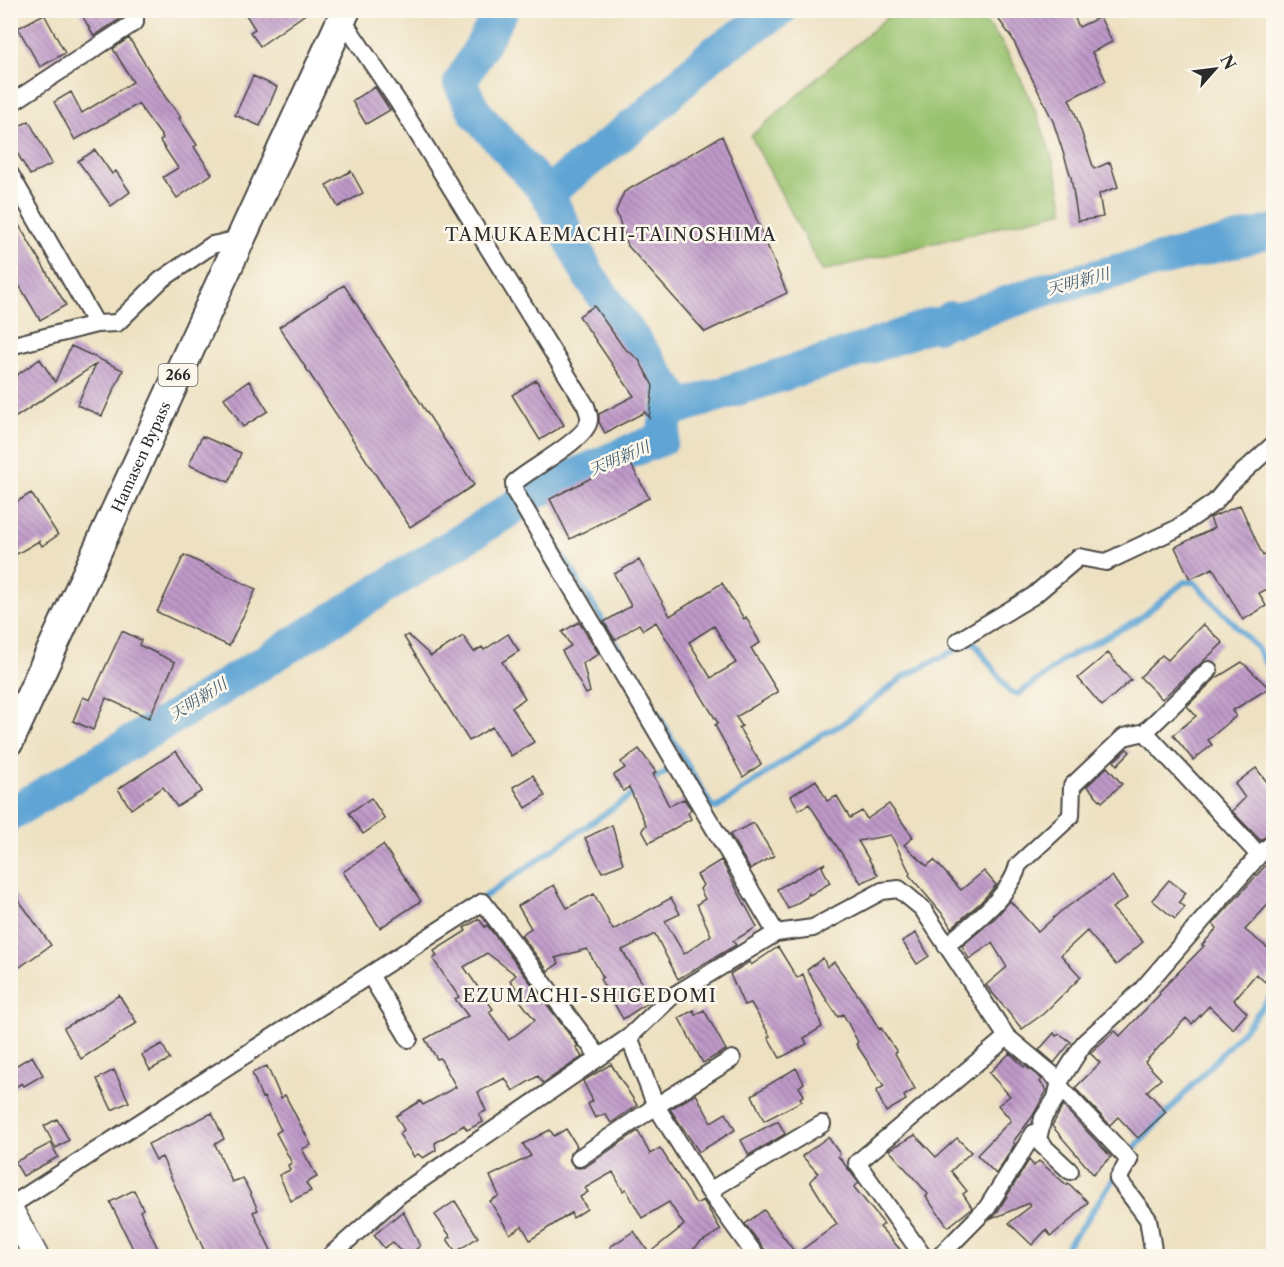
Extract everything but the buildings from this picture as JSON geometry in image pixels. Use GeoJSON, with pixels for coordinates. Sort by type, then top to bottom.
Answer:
{"type":"FeatureCollection","features":[{"type":"Feature","properties":{"kind":"highway","name":"Hamasen Bypass"},"geometry":{"type":"LineString","coordinates":[[10,740],[344,15]]}},
{"type":"Feature","properties":{"kind":"main road"},"geometry":{"type":"LineString","coordinates":[[10,1207],[36,1257]]}},
{"type":"Feature","properties":{"kind":"street"},"geometry":{"type":"LineString","coordinates":[[10,104],[135,22],[135,10]]}},
{"type":"Feature","properties":{"kind":"street"},"geometry":{"type":"LineString","coordinates":[[344,15],[586,406],[589,420],[585,431],[570,444],[522,475],[514,483],[515,492],[776,933]]}},
{"type":"Feature","properties":{"kind":"street"},"geometry":{"type":"LineString","coordinates":[[10,174],[96,324]]}},
{"type":"Feature","properties":{"kind":"street"},"geometry":{"type":"LineString","coordinates":[[10,346],[96,324],[117,323],[160,280],[212,245],[240,239]]}},
{"type":"Feature","properties":{"kind":"street"},"geometry":{"type":"LineString","coordinates":[[958,640],[1033,596],[1079,557],[1106,561],[1176,529],[1215,502],[1230,484],[1274,444]]}},
{"type":"Feature","properties":{"kind":"street"},"geometry":{"type":"LineString","coordinates":[[946,946],[992,906],[1015,877],[1018,865],[1071,816],[1072,786],[1124,737],[1144,732],[1209,670]]}},
{"type":"Feature","properties":{"kind":"street"},"geometry":{"type":"LineString","coordinates":[[1144,732],[1259,855]]}},
{"type":"Feature","properties":{"kind":"street"},"geometry":{"type":"LineString","coordinates":[[1038,1139],[1043,1118],[1056,1098],[1059,1084],[1084,1043],[1140,992],[1259,855],[1274,842]]}},
{"type":"Feature","properties":{"kind":"street"},"geometry":{"type":"LineString","coordinates":[[330,1257],[399,1195],[628,1037],[670,997],[776,933],[813,928],[882,891],[899,889],[922,908],[1007,1037],[1059,1084],[1129,1160],[1118,1179],[1148,1219],[1154,1257]]}},
{"type":"Feature","properties":{"kind":"street"},"geometry":{"type":"LineString","coordinates":[[10,1207],[483,902],[599,1058]]}},
{"type":"Feature","properties":{"kind":"street"},"geometry":{"type":"LineString","coordinates":[[370,975],[409,1039]]}},
{"type":"Feature","properties":{"kind":"street"},"geometry":{"type":"LineString","coordinates":[[628,1037],[656,1106],[709,1191],[756,1257]]}},
{"type":"Feature","properties":{"kind":"street"},"geometry":{"type":"LineString","coordinates":[[923,1257],[857,1162],[1007,1037]]}},
{"type":"Feature","properties":{"kind":"street"},"geometry":{"type":"LineString","coordinates":[[579,1158],[656,1106],[732,1059]]}},
{"type":"Feature","properties":{"kind":"street"},"geometry":{"type":"LineString","coordinates":[[709,1191],[822,1124]]}},
{"type":"Feature","properties":{"kind":"street"},"geometry":{"type":"LineString","coordinates":[[940,1257],[987,1208],[1034,1133],[1070,1172]]}},
{"type":"Feature","properties":{"kind":"green space"},"geometry":{"type":"Polygon","coordinates":[[[894,11],[977,11],[1005,48],[1034,107],[1049,148],[1064,211],[822,271],[751,136],[894,11]]]}},
{"type":"Feature","properties":{"kind":"waterway"},"geometry":{"type":"LineString","coordinates":[[502,10],[460,83],[475,112],[547,193],[589,276],[673,396],[667,415]]}},
{"type":"Feature","properties":{"kind":"waterway"},"geometry":{"type":"LineString","coordinates":[[547,193],[644,117],[712,54],[780,10]]}},
{"type":"Feature","properties":{"kind":"waterway","name":"天明新川"},"geometry":{"type":"LineString","coordinates":[[10,814],[194,705],[502,515],[532,494],[662,439],[667,415],[674,409],[1050,288],[1274,231]]}},
{"type":"Feature","properties":{"kind":"waterway"},"geometry":{"type":"LineString","coordinates":[[532,494],[537,513],[613,637],[712,807],[717,808],[821,735],[841,725],[905,676],[973,641],[1010,692],[1018,694],[1064,659],[1138,620],[1184,582],[1194,582],[1257,648],[1274,679]]}},
{"type":"Feature","properties":{"kind":"waterway"},"geometry":{"type":"LineString","coordinates":[[649,783],[676,765]]}},
{"type":"Feature","properties":{"kind":"waterway"},"geometry":{"type":"LineString","coordinates":[[1274,774],[1274,785]]}},
{"type":"Feature","properties":{"kind":"waterway"},"geometry":{"type":"LineString","coordinates":[[481,899],[639,790]]}},
{"type":"Feature","properties":{"kind":"waterway"},"geometry":{"type":"LineString","coordinates":[[1127,1156],[1250,1023],[1274,991]]}},
{"type":"Feature","properties":{"kind":"waterway"},"geometry":{"type":"LineString","coordinates":[[1059,1256],[1086,1221],[1114,1178]]}},
{"type":"Feature","properties":{"kind":"district","name":"TAMUKAEMACHI-TAINOSHIMA"},"geometry":{"type":"Point","coordinates":[611,235]}},
{"type":"Feature","properties":{"kind":"district","name":"EZUMACHI-SHIGEDOMI"},"geometry":{"type":"Point","coordinates":[590,996]}}]}
